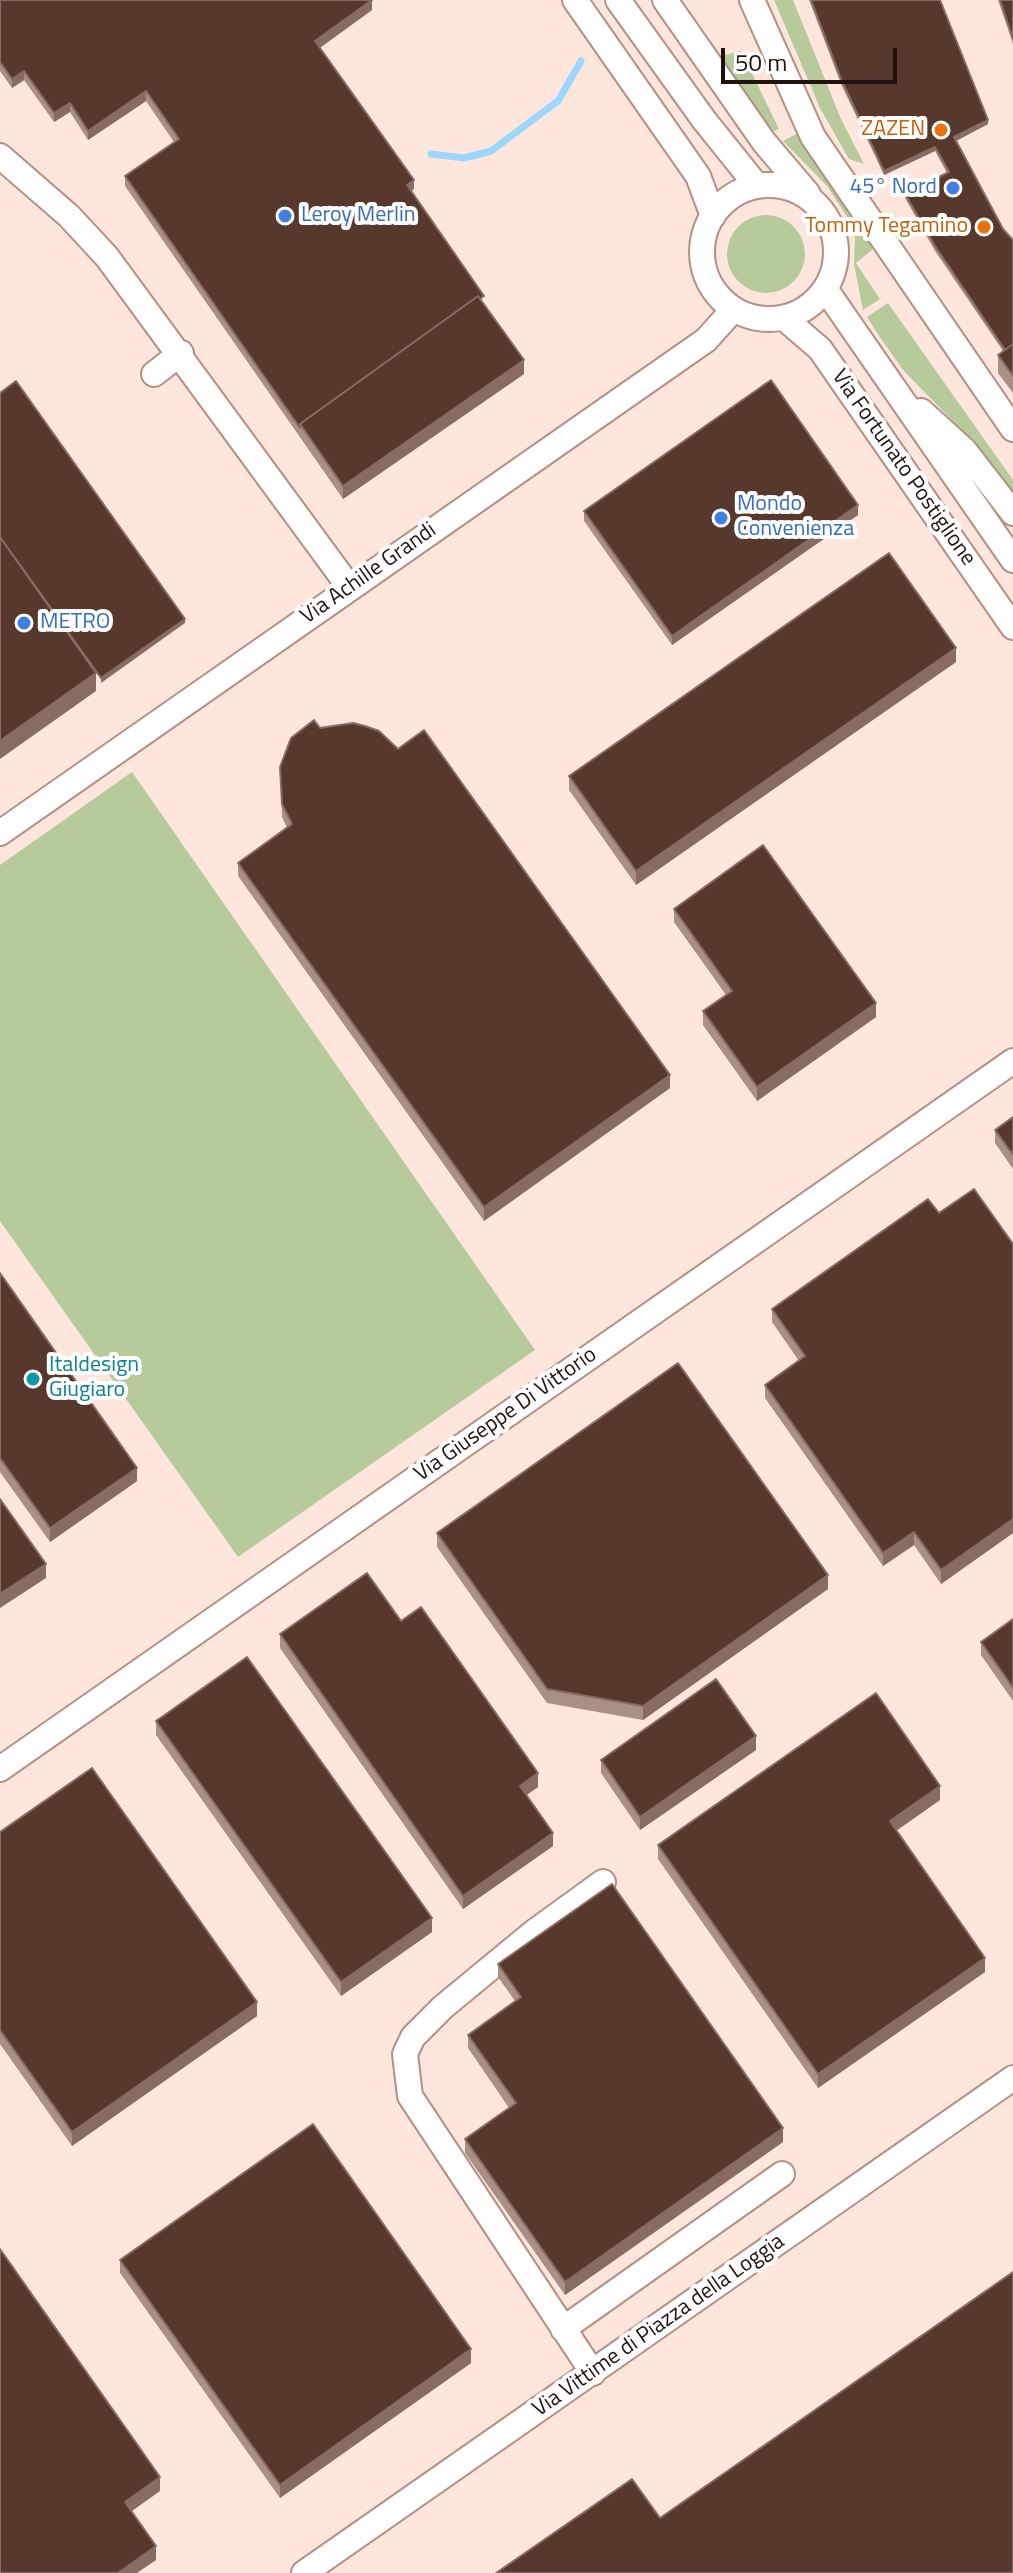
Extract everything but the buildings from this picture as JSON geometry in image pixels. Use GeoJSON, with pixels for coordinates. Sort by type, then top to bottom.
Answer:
{"type":"FeatureCollection","features":[{"type":"Feature","properties":{"kind":"street"},"geometry":{"type":"LineString","coordinates":[[575,0],[698,176],[713,216]]}},
{"type":"Feature","properties":{"kind":"street"},"geometry":{"type":"LineString","coordinates":[[618,0],[704,120],[757,186]]}},
{"type":"Feature","properties":{"kind":"street"},"geometry":{"type":"LineString","coordinates":[[665,0],[764,142],[817,205],[827,217],[836,246],[836,261],[826,290],[800,313],[784,318],[753,318],[733,310],[708,281],[702,259],[704,237],[713,216],[740,191],[757,186],[789,188],[817,205]]}},
{"type":"Feature","properties":{"kind":"street"},"geometry":{"type":"LineString","coordinates":[[752,0],[813,137],[1013,429]]}},
{"type":"Feature","properties":{"kind":"street"},"geometry":{"type":"LineString","coordinates":[[0,156],[69,216],[107,257],[181,353],[350,588]]}},
{"type":"Feature","properties":{"kind":"street","name":"Via Fortunato Postiglione"},"geometry":{"type":"LineString","coordinates":[[826,290],[1013,560]]}},
{"type":"Feature","properties":{"kind":"street","name":"Via Achille Grandi"},"geometry":{"type":"LineString","coordinates":[[0,833],[706,340],[733,310]]}},
{"type":"Feature","properties":{"kind":"street","name":"Via Fortunato Postiglione"},"geometry":{"type":"LineString","coordinates":[[784,318],[820,349],[1013,627]]}},
{"type":"Feature","properties":{"kind":"street"},"geometry":{"type":"LineString","coordinates":[[154,374],[181,353]]}},
{"type":"Feature","properties":{"kind":"street"},"geometry":{"type":"LineString","coordinates":[[888,381],[965,451],[1013,513]]}},
{"type":"Feature","properties":{"kind":"street","name":"Via Giuseppe Di Vittorio"},"geometry":{"type":"LineString","coordinates":[[0,1769],[1013,1061]]}},
{"type":"Feature","properties":{"kind":"street"},"geometry":{"type":"LineString","coordinates":[[593,2373],[410,2096],[405,2054],[413,2037],[443,2007],[534,1932],[603,1882]]}},
{"type":"Feature","properties":{"kind":"street","name":"Via Vittime di Piazza della Loggia"},"geometry":{"type":"LineString","coordinates":[[304,2573],[1013,2078]]}},
{"type":"Feature","properties":{"kind":"street"},"geometry":{"type":"LineString","coordinates":[[563,2329],[782,2174]]}},
{"type":"Feature","properties":{"kind":"green space"},"geometry":{"type":"Polygon","coordinates":[[[774,0],[793,0],[841,119],[864,164],[849,159],[820,108],[774,0]]]}},
{"type":"Feature","properties":{"kind":"green space"},"geometry":{"type":"Polygon","coordinates":[[[741,51],[779,129],[774,131],[716,57],[741,51]]]}},
{"type":"Feature","properties":{"kind":"green space"},"geometry":{"type":"Polygon","coordinates":[[[800,132],[873,249],[856,263],[880,299],[863,310],[854,264],[855,238],[849,220],[827,186],[783,141],[800,132]]]}},
{"type":"Feature","properties":{"kind":"green space"},"geometry":{"type":"Polygon","coordinates":[[[766,215],[781,218],[794,226],[802,239],[805,254],[802,269],[794,282],[781,290],[766,293],[751,290],[738,282],[730,269],[727,254],[730,239],[738,226],[751,218],[766,215]]]}},
{"type":"Feature","properties":{"kind":"green space"},"geometry":{"type":"Polygon","coordinates":[[[888,303],[1013,480],[1013,496],[973,442],[903,370],[877,333],[867,317],[888,303]]]}},
{"type":"Feature","properties":{"kind":"green space"},"geometry":{"type":"Polygon","coordinates":[[[132,772],[535,1350],[238,1557],[0,1221],[0,865],[132,772]]]}},
{"type":"Feature","properties":{"kind":"waterway"},"geometry":{"type":"LineString","coordinates":[[431,154],[464,158],[491,151],[558,101],[581,61]]}},
{"type":"Feature","properties":{"kind":"place","name":"ZAZEN"},"geometry":{"type":"Point","coordinates":[941,130]}},
{"type":"Feature","properties":{"kind":"place","name":"45° Nord"},"geometry":{"type":"Point","coordinates":[953,188]}},
{"type":"Feature","properties":{"kind":"place","name":"Leroy Merlin"},"geometry":{"type":"Point","coordinates":[285,216]}},
{"type":"Feature","properties":{"kind":"place","name":"Tommy Tegamino"},"geometry":{"type":"Point","coordinates":[984,227]}},
{"type":"Feature","properties":{"kind":"place","name":"Mondo Convenienza"},"geometry":{"type":"Point","coordinates":[721,518]}},
{"type":"Feature","properties":{"kind":"place","name":"METRO"},"geometry":{"type":"Point","coordinates":[24,623]}},
{"type":"Feature","properties":{"kind":"place","name":"Italdesign Giugiaro"},"geometry":{"type":"Point","coordinates":[33,1379]}}]}
